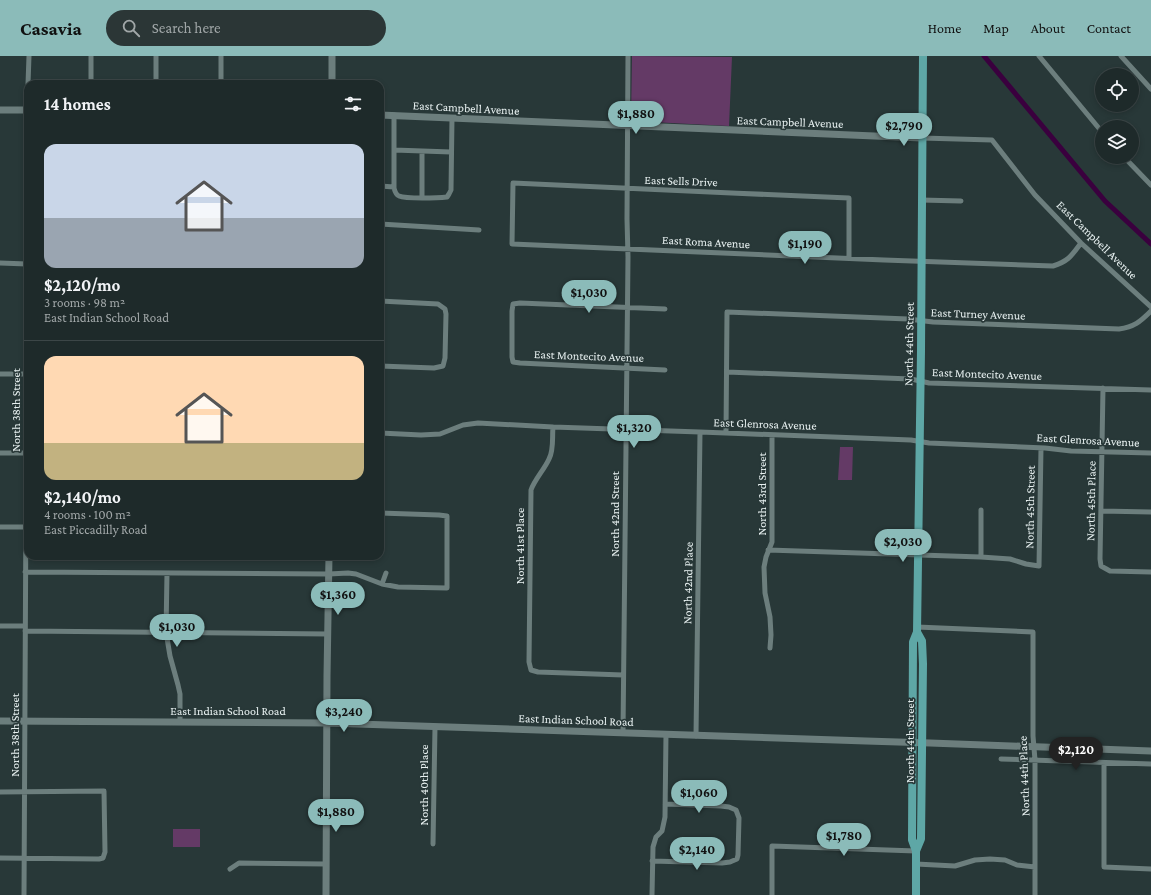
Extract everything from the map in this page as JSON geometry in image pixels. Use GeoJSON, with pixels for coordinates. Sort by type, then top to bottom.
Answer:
{"type":"FeatureCollection","features":[{"type":"Feature","properties":{"kind":"main road"},"geometry":{"type":"LineString","coordinates":[[332,56],[332,80]]}},
{"type":"Feature","properties":{"kind":"main road","name":"North 44th Street"},"geometry":{"type":"LineString","coordinates":[[916,895],[916,851],[912,840],[912,742],[913,642],[917,630],[923,56]]}},
{"type":"Feature","properties":{"kind":"main road"},"geometry":{"type":"LineString","coordinates":[[0,110],[24,110]]}},
{"type":"Feature","properties":{"kind":"main road","name":"East Campbell Avenue"},"geometry":{"type":"LineString","coordinates":[[384,115],[922,138]]}},
{"type":"Feature","properties":{"kind":"main road"},"geometry":{"type":"LineString","coordinates":[[326,895],[329,560]]}},
{"type":"Feature","properties":{"kind":"main road","name":"North 44th Street"},"geometry":{"type":"LineString","coordinates":[[916,851],[921,838],[922,743],[922,641],[917,630]]}},
{"type":"Feature","properties":{"kind":"main road","name":"East Indian School Road"},"geometry":{"type":"LineString","coordinates":[[0,721],[327,723],[1151,751]]}},
{"type":"Feature","properties":{"kind":"street"},"geometry":{"type":"LineString","coordinates":[[28,80],[29,56]]}},
{"type":"Feature","properties":{"kind":"street"},"geometry":{"type":"LineString","coordinates":[[91,56],[91,80]]}},
{"type":"Feature","properties":{"kind":"street"},"geometry":{"type":"LineString","coordinates":[[156,56],[156,80]]}},
{"type":"Feature","properties":{"kind":"street"},"geometry":{"type":"LineString","coordinates":[[221,56],[221,80]]}},
{"type":"Feature","properties":{"kind":"street","name":"North 42nd Street"},"geometry":{"type":"LineString","coordinates":[[623,733],[628,308],[628,56]]}},
{"type":"Feature","properties":{"kind":"street"},"geometry":{"type":"LineString","coordinates":[[1039,56],[1095,124]]}},
{"type":"Feature","properties":{"kind":"street"},"geometry":{"type":"LineString","coordinates":[[1121,56],[1151,89]]}},
{"type":"Feature","properties":{"kind":"street"},"geometry":{"type":"LineString","coordinates":[[394,115],[395,192],[399,196],[422,198],[447,197],[450,194],[452,118]]}},
{"type":"Feature","properties":{"kind":"street","name":"East Campbell Avenue"},"geometry":{"type":"LineString","coordinates":[[922,138],[992,140],[1035,195],[1081,243],[1151,306]]}},
{"type":"Feature","properties":{"kind":"street"},"geometry":{"type":"LineString","coordinates":[[394,150],[451,152]]}},
{"type":"Feature","properties":{"kind":"street"},"geometry":{"type":"LineString","coordinates":[[422,151],[422,198]]}},
{"type":"Feature","properties":{"kind":"street"},"geometry":{"type":"LineString","coordinates":[[1131,164],[1151,185]]}},
{"type":"Feature","properties":{"kind":"street","name":"East Sells Drive"},"geometry":{"type":"LineString","coordinates":[[512,244],[513,183],[850,198],[850,258]]}},
{"type":"Feature","properties":{"kind":"street"},"geometry":{"type":"LineString","coordinates":[[384,186],[394,187]]}},
{"type":"Feature","properties":{"kind":"street"},"geometry":{"type":"LineString","coordinates":[[921,200],[961,201]]}},
{"type":"Feature","properties":{"kind":"street"},"geometry":{"type":"LineString","coordinates":[[384,224],[479,230]]}},
{"type":"Feature","properties":{"kind":"street","name":"East Roma Avenue"},"geometry":{"type":"LineString","coordinates":[[512,244],[1053,266],[1070,258],[1081,243]]}},
{"type":"Feature","properties":{"kind":"street"},"geometry":{"type":"LineString","coordinates":[[0,263],[24,264]]}},
{"type":"Feature","properties":{"kind":"street"},"geometry":{"type":"LineString","coordinates":[[384,301],[438,304],[445,309],[446,314],[445,358],[443,366],[434,368],[384,366]]}},
{"type":"Feature","properties":{"kind":"street","name":"East Montecito Avenue"},"geometry":{"type":"LineString","coordinates":[[628,308],[520,303],[513,304],[513,362],[665,370]]}},
{"type":"Feature","properties":{"kind":"street"},"geometry":{"type":"LineString","coordinates":[[628,308],[665,309]]}},
{"type":"Feature","properties":{"kind":"street","name":"East Turney Avenue"},"geometry":{"type":"LineString","coordinates":[[726,372],[727,312],[1119,329],[1131,327],[1151,312]]}},
{"type":"Feature","properties":{"kind":"street"},"geometry":{"type":"LineString","coordinates":[[726,372],[726,433]]}},
{"type":"Feature","properties":{"kind":"street","name":"East Montecito Avenue"},"geometry":{"type":"LineString","coordinates":[[726,372],[911,379],[929,383],[1151,390]]}},
{"type":"Feature","properties":{"kind":"street"},"geometry":{"type":"LineString","coordinates":[[0,374],[24,374]]}},
{"type":"Feature","properties":{"kind":"street","name":"North 45th Place"},"geometry":{"type":"LineString","coordinates":[[1103,388],[1101,566],[1110,571],[1151,572]]}},
{"type":"Feature","properties":{"kind":"street","name":"East Glenrosa Avenue"},"geometry":{"type":"LineString","coordinates":[[384,433],[421,435],[440,434],[463,425],[478,422],[553,427],[911,440],[943,444],[1151,453]]}},
{"type":"Feature","properties":{"kind":"street","name":"North 41st Place"},"geometry":{"type":"LineString","coordinates":[[553,427],[552,450],[550,458],[534,482],[531,490],[529,662],[531,670],[538,672],[624,675]]}},
{"type":"Feature","properties":{"kind":"street","name":"North 42nd Place"},"geometry":{"type":"LineString","coordinates":[[696,736],[700,432]]}},
{"type":"Feature","properties":{"kind":"street","name":"North 43rd Street"},"geometry":{"type":"LineString","coordinates":[[770,648],[770,617],[765,594],[765,580],[766,557],[772,542],[772,435]]}},
{"type":"Feature","properties":{"kind":"street","name":"North 45th Street"},"geometry":{"type":"LineString","coordinates":[[981,557],[1010,559],[1039,566],[1041,448]]}},
{"type":"Feature","properties":{"kind":"street"},"geometry":{"type":"LineString","coordinates":[[0,453],[24,450]]}},
{"type":"Feature","properties":{"kind":"street"},"geometry":{"type":"LineString","coordinates":[[768,550],[981,557],[981,510]]}},
{"type":"Feature","properties":{"kind":"street"},"geometry":{"type":"LineString","coordinates":[[1101,511],[1151,512]]}},
{"type":"Feature","properties":{"kind":"street"},"geometry":{"type":"LineString","coordinates":[[25,572],[348,573],[356,574],[382,584],[398,587],[447,588],[447,516],[439,514],[384,513]]}},
{"type":"Feature","properties":{"kind":"street"},"geometry":{"type":"LineString","coordinates":[[0,527],[24,527]]}},
{"type":"Feature","properties":{"kind":"street","name":"North 38th Street"},"geometry":{"type":"LineString","coordinates":[[24,895],[25,560]]}},
{"type":"Feature","properties":{"kind":"street"},"geometry":{"type":"LineString","coordinates":[[167,573],[166,632],[170,656],[180,694],[180,722]]}},
{"type":"Feature","properties":{"kind":"street"},"geometry":{"type":"LineString","coordinates":[[382,584],[386,574]]}},
{"type":"Feature","properties":{"kind":"street"},"geometry":{"type":"LineString","coordinates":[[0,626],[25,629],[328,634]]}},
{"type":"Feature","properties":{"kind":"street","name":"North 44th Place"},"geometry":{"type":"LineString","coordinates":[[917,630],[1033,632],[1035,895]]}},
{"type":"Feature","properties":{"kind":"street","name":"North 40th Place"},"geometry":{"type":"LineString","coordinates":[[433,844],[435,727]]}},
{"type":"Feature","properties":{"kind":"street"},"geometry":{"type":"LineString","coordinates":[[652,895],[652,861],[654,841],[662,831],[664,823],[666,734]]}},
{"type":"Feature","properties":{"kind":"street"},"geometry":{"type":"LineString","coordinates":[[1001,759],[1151,764]]}},
{"type":"Feature","properties":{"kind":"street"},"geometry":{"type":"LineString","coordinates":[[1104,763],[1104,867],[1151,869]]}},
{"type":"Feature","properties":{"kind":"street"},"geometry":{"type":"LineString","coordinates":[[0,792],[104,791],[105,852],[103,858],[99,859],[0,858]]}},
{"type":"Feature","properties":{"kind":"street"},"geometry":{"type":"LineString","coordinates":[[652,861],[722,863],[737,859],[739,851],[739,818],[736,810],[721,806],[665,804]]}},
{"type":"Feature","properties":{"kind":"street"},"geometry":{"type":"LineString","coordinates":[[772,895],[772,846],[916,851]]}},
{"type":"Feature","properties":{"kind":"street"},"geometry":{"type":"LineString","coordinates":[[916,864],[955,866],[975,860],[990,859],[1005,860],[1017,865],[1035,866]]}},
{"type":"Feature","properties":{"kind":"street"},"geometry":{"type":"LineString","coordinates":[[230,869],[239,863],[326,864]]}},
{"type":"Feature","properties":{"kind":"shaded area"},"geometry":{"type":"Polygon","coordinates":[[[632,56],[732,57],[729,126],[633,121],[631,118],[632,56]]]}},
{"type":"Feature","properties":{"kind":"shaded area"},"geometry":{"type":"Polygon","coordinates":[[[840,447],[853,447],[852,480],[838,480],[840,447]]]}},
{"type":"Feature","properties":{"kind":"shaded area"},"geometry":{"type":"Polygon","coordinates":[[[173,829],[200,829],[200,847],[173,847],[173,829]]]}},
{"type":"Feature","properties":{"kind":"waterway"},"geometry":{"type":"LineString","coordinates":[[984,56],[1105,201],[1151,244]]}}]}
